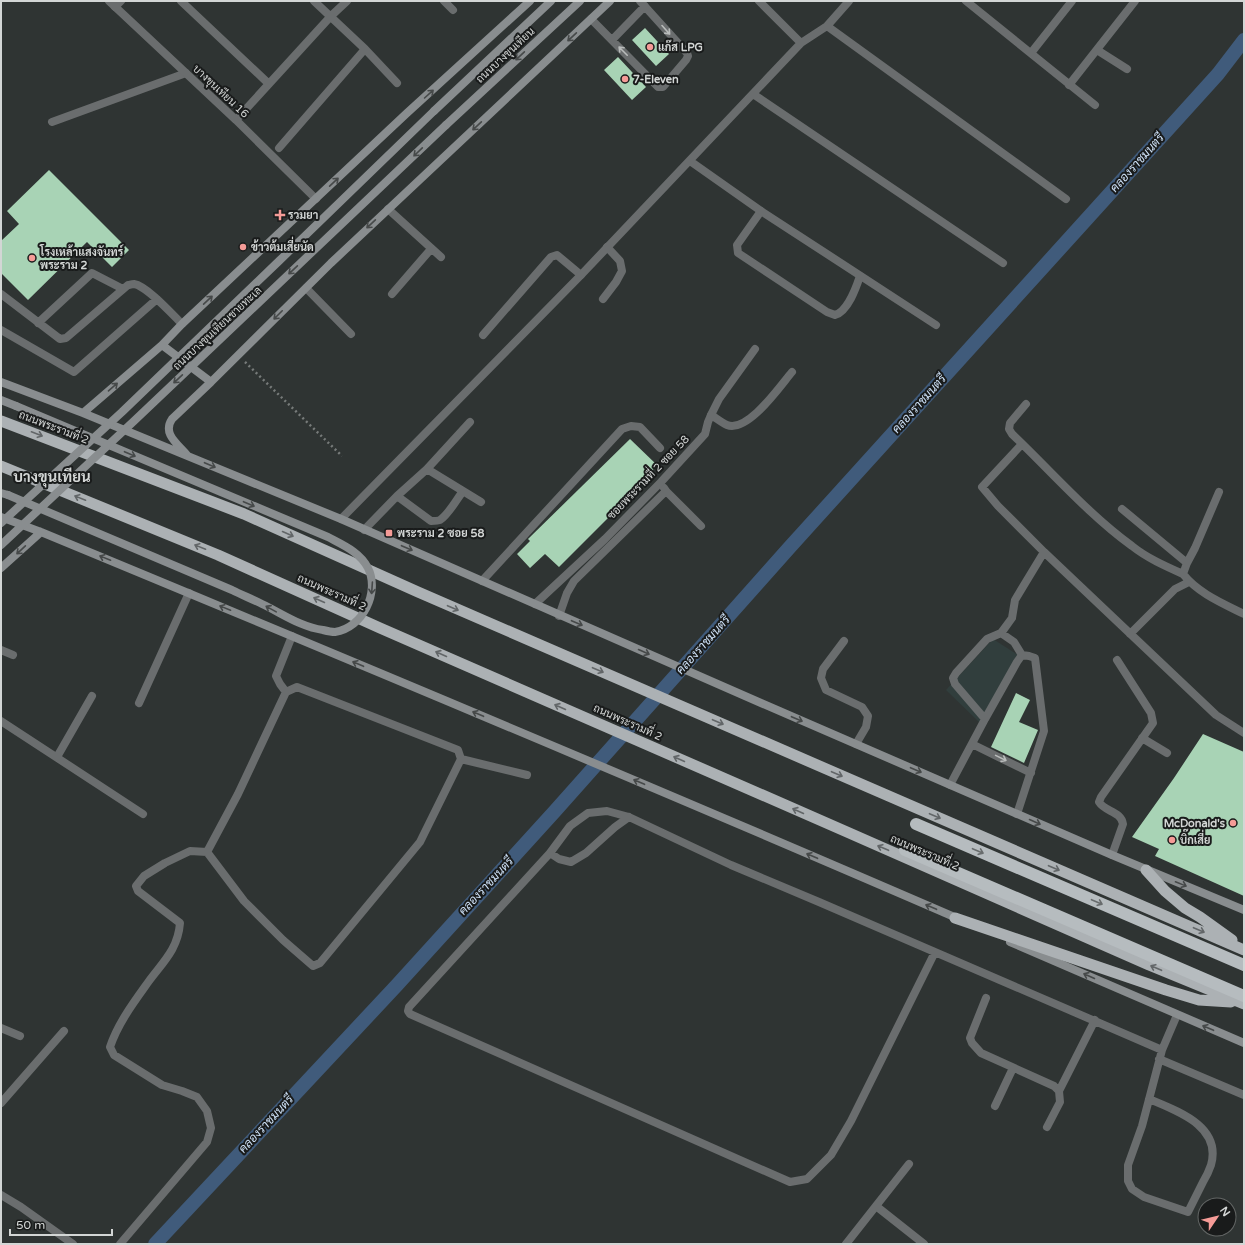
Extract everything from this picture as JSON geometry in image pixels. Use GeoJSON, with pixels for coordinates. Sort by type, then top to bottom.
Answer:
{"type":"FeatureCollection","features":[{"type":"Feature","properties":{"kind":"highway","name":"ถนนพระรามที่ 2"},"geometry":{"type":"LineString","coordinates":[[1,420],[244,514],[418,592],[1244,949]]}},
{"type":"Feature","properties":{"kind":"highway","name":"ถนนพระรามที่ 2"},"geometry":{"type":"LineString","coordinates":[[1,466],[218,555],[380,628],[1149,965],[1243,1001]]}},
{"type":"Feature","properties":{"kind":"highway"},"geometry":{"type":"LineString","coordinates":[[916,824],[1244,965]]}},
{"type":"Feature","properties":{"kind":"highway"},"geometry":{"type":"LineString","coordinates":[[905,850],[1243,1001]]}},
{"type":"Feature","properties":{"kind":"highway"},"geometry":{"type":"LineString","coordinates":[[1146,870],[1165,891],[1185,908],[1244,949]]}},
{"type":"Feature","properties":{"kind":"highway"},"geometry":{"type":"LineString","coordinates":[[955,918],[1199,1000],[1243,1001]]}},
{"type":"Feature","properties":{"kind":"main road"},"geometry":{"type":"LineString","coordinates":[[83,413],[162,344],[407,113],[530,1]]}},
{"type":"Feature","properties":{"kind":"main road","name":"ถนนบางขุนเทียน"},"geometry":{"type":"LineString","coordinates":[[434,111],[551,1]]}},
{"type":"Feature","properties":{"kind":"main road","name":"ถนนบางขุนเทียน"},"geometry":{"type":"LineString","coordinates":[[446,125],[580,1]]}},
{"type":"Feature","properties":{"kind":"main road"},"geometry":{"type":"LineString","coordinates":[[188,456],[171,436],[168,430],[169,424],[180,411],[388,209],[610,1]]}},
{"type":"Feature","properties":{"kind":"main road","name":"ถนนบางขุนเทียนชายทะเล"},"geometry":{"type":"LineString","coordinates":[[1,523],[127,407],[280,262],[434,111]]}},
{"type":"Feature","properties":{"kind":"main road","name":"ถนนบางขุนเทียนชายทะเล"},"geometry":{"type":"LineString","coordinates":[[1,545],[446,125]]}},
{"type":"Feature","properties":{"kind":"main road"},"geometry":{"type":"LineString","coordinates":[[162,344],[211,382]]}},
{"type":"Feature","properties":{"kind":"main road"},"geometry":{"type":"LineString","coordinates":[[1,382],[83,413],[341,519],[535,604],[559,616],[1146,870],[1244,910]]}},
{"type":"Feature","properties":{"kind":"main road"},"geometry":{"type":"LineString","coordinates":[[1,400],[328,537],[348,547],[360,556],[368,568],[373,584],[371,595],[366,610],[346,629],[334,632],[315,629],[292,620],[264,604],[232,590],[4,494]]}},
{"type":"Feature","properties":{"kind":"main road"},"geometry":{"type":"LineString","coordinates":[[1,517],[189,593],[675,797],[1244,1043]]}},
{"type":"Feature","properties":{"kind":"main road"},"geometry":{"type":"LineString","coordinates":[[1,568],[41,532]]}},
{"type":"Feature","properties":{"kind":"street","name":"บางขุนเทียน 16"},"geometry":{"type":"LineString","coordinates":[[109,1],[118,4],[186,73],[316,199]]}},
{"type":"Feature","properties":{"kind":"street"},"geometry":{"type":"LineString","coordinates":[[181,1],[269,84]]}},
{"type":"Feature","properties":{"kind":"street"},"geometry":{"type":"LineString","coordinates":[[314,1],[365,49],[396,83]]}},
{"type":"Feature","properties":{"kind":"street"},"geometry":{"type":"LineString","coordinates":[[236,120],[331,16],[347,1]]}},
{"type":"Feature","properties":{"kind":"street"},"geometry":{"type":"LineString","coordinates":[[444,1],[453,10]]}},
{"type":"Feature","properties":{"kind":"street"},"geometry":{"type":"LineString","coordinates":[[759,1],[802,43]]}},
{"type":"Feature","properties":{"kind":"street"},"geometry":{"type":"LineString","coordinates":[[341,519],[581,275],[802,43],[828,26],[849,1]]}},
{"type":"Feature","properties":{"kind":"street"},"geometry":{"type":"LineString","coordinates":[[966,1],[1032,53],[1095,106]]}},
{"type":"Feature","properties":{"kind":"street"},"geometry":{"type":"LineString","coordinates":[[1032,53],[1072,1]]}},
{"type":"Feature","properties":{"kind":"street"},"geometry":{"type":"LineString","coordinates":[[1069,85],[1135,1]]}},
{"type":"Feature","properties":{"kind":"street"},"geometry":{"type":"LineString","coordinates":[[591,19],[658,87],[663,87],[688,56],[687,53],[642,4],[612,40]]}},
{"type":"Feature","properties":{"kind":"street"},"geometry":{"type":"LineString","coordinates":[[828,26],[1066,199]]}},
{"type":"Feature","properties":{"kind":"street"},"geometry":{"type":"LineString","coordinates":[[279,148],[365,49]]}},
{"type":"Feature","properties":{"kind":"street"},"geometry":{"type":"LineString","coordinates":[[1097,50],[1127,68]]}},
{"type":"Feature","properties":{"kind":"street"},"geometry":{"type":"LineString","coordinates":[[52,122],[186,73]]}},
{"type":"Feature","properties":{"kind":"street"},"geometry":{"type":"LineString","coordinates":[[753,94],[1002,263]]}},
{"type":"Feature","properties":{"kind":"street"},"geometry":{"type":"LineString","coordinates":[[690,161],[761,211],[936,325]]}},
{"type":"Feature","properties":{"kind":"street"},"geometry":{"type":"LineString","coordinates":[[388,209],[441,257]]}},
{"type":"Feature","properties":{"kind":"street"},"geometry":{"type":"LineString","coordinates":[[761,211],[737,245],[736,248],[738,253],[827,312],[835,316],[839,314],[851,299],[860,276]]}},
{"type":"Feature","properties":{"kind":"street"},"geometry":{"type":"LineString","coordinates":[[603,299],[616,282],[622,271],[620,261],[607,247]]}},
{"type":"Feature","properties":{"kind":"street"},"geometry":{"type":"LineString","coordinates":[[392,294],[431,249]]}},
{"type":"Feature","properties":{"kind":"street"},"geometry":{"type":"LineString","coordinates":[[482,335],[551,257],[557,255],[581,275]]}},
{"type":"Feature","properties":{"kind":"street"},"geometry":{"type":"LineString","coordinates":[[38,323],[92,273],[123,290]]}},
{"type":"Feature","properties":{"kind":"street"},"geometry":{"type":"LineString","coordinates":[[1,294],[60,340],[63,340],[132,284],[146,290],[182,324]]}},
{"type":"Feature","properties":{"kind":"street"},"geometry":{"type":"LineString","coordinates":[[306,288],[351,334]]}},
{"type":"Feature","properties":{"kind":"street"},"geometry":{"type":"LineString","coordinates":[[1,330],[74,372],[157,299]]}},
{"type":"Feature","properties":{"kind":"street","name":"ซอยพระรามที่ 2 ซอย 58"},"geometry":{"type":"LineString","coordinates":[[535,604],[605,539],[661,482],[705,434],[708,422],[720,398],[755,350]]}},
{"type":"Feature","properties":{"kind":"street"},"geometry":{"type":"LineString","coordinates":[[711,415],[728,426],[737,426],[744,423],[754,416],[792,372]]}},
{"type":"Feature","properties":{"kind":"street"},"geometry":{"type":"LineString","coordinates":[[1026,404],[1010,423],[1009,429],[1012,434],[1107,527],[1133,547],[1160,563],[1183,574],[1189,582],[1214,599],[1244,614]]}},
{"type":"Feature","properties":{"kind":"street"},"geometry":{"type":"LineString","coordinates":[[364,530],[397,496],[427,469],[470,422]]}},
{"type":"Feature","properties":{"kind":"street"},"geometry":{"type":"LineString","coordinates":[[482,581],[622,429],[631,426],[640,427],[660,448]]}},
{"type":"Feature","properties":{"kind":"street"},"geometry":{"type":"LineString","coordinates":[[1022,444],[982,487],[998,506],[1044,552],[1216,715],[1244,733]]}},
{"type":"Feature","properties":{"kind":"street"},"geometry":{"type":"LineString","coordinates":[[427,469],[481,502]]}},
{"type":"Feature","properties":{"kind":"street"},"geometry":{"type":"LineString","coordinates":[[661,482],[666,491],[701,526]]}},
{"type":"Feature","properties":{"kind":"street"},"geometry":{"type":"LineString","coordinates":[[397,496],[431,521],[436,521],[441,520],[463,491]]}},
{"type":"Feature","properties":{"kind":"street"},"geometry":{"type":"LineString","coordinates":[[559,616],[567,593],[574,581],[666,491]]}},
{"type":"Feature","properties":{"kind":"street"},"geometry":{"type":"LineString","coordinates":[[1183,574],[1219,492]]}},
{"type":"Feature","properties":{"kind":"street"},"geometry":{"type":"LineString","coordinates":[[1122,509],[1187,563]]}},
{"type":"Feature","properties":{"kind":"street"},"geometry":{"type":"LineString","coordinates":[[985,719],[955,684],[953,678],[987,639],[1001,633],[1012,618],[1015,600],[1044,552]]}},
{"type":"Feature","properties":{"kind":"street"},"geometry":{"type":"LineString","coordinates":[[1130,634],[1175,589],[1189,582]]}},
{"type":"Feature","properties":{"kind":"street"},"geometry":{"type":"LineString","coordinates":[[139,703],[189,593]]}},
{"type":"Feature","properties":{"kind":"street"},"geometry":{"type":"LineString","coordinates":[[1001,633],[1014,642],[1022,655]]}},
{"type":"Feature","properties":{"kind":"street"},"geometry":{"type":"LineString","coordinates":[[286,692],[276,676],[292,636]]}},
{"type":"Feature","properties":{"kind":"street"},"geometry":{"type":"LineString","coordinates":[[844,641],[823,669],[821,678],[826,690],[862,708],[868,716],[866,727],[856,744]]}},
{"type":"Feature","properties":{"kind":"street"},"geometry":{"type":"LineString","coordinates":[[1,650],[13,655]]}},
{"type":"Feature","properties":{"kind":"street"},"geometry":{"type":"LineString","coordinates":[[950,785],[985,719],[1022,655]]}},
{"type":"Feature","properties":{"kind":"street"},"geometry":{"type":"LineString","coordinates":[[1017,814],[1044,730],[1035,658],[1022,655]]}},
{"type":"Feature","properties":{"kind":"street"},"geometry":{"type":"LineString","coordinates":[[1112,855],[1123,824],[1122,819],[1119,815],[1102,807],[1099,802],[1153,723],[1151,713],[1117,660]]}},
{"type":"Feature","properties":{"kind":"street"},"geometry":{"type":"LineString","coordinates":[[120,1244],[207,1142],[211,1128],[207,1111],[197,1097],[162,1085],[114,1055],[110,1047],[115,1032],[148,982],[174,948],[180,931],[180,923],[138,891],[136,886],[144,876],[165,863],[190,851],[207,852],[244,901],[283,940],[313,966],[320,964],[420,842],[461,759],[458,750],[296,687],[286,692],[238,794],[207,852]]}},
{"type":"Feature","properties":{"kind":"street"},"geometry":{"type":"LineString","coordinates":[[57,757],[92,696]]}},
{"type":"Feature","properties":{"kind":"street"},"geometry":{"type":"LineString","coordinates":[[1,721],[143,814]]}},
{"type":"Feature","properties":{"kind":"street"},"geometry":{"type":"LineString","coordinates":[[1142,738],[1167,753]]}},
{"type":"Feature","properties":{"kind":"street"},"geometry":{"type":"LineString","coordinates":[[972,744],[1031,773]]}},
{"type":"Feature","properties":{"kind":"street"},"geometry":{"type":"LineString","coordinates":[[461,759],[527,775]]}},
{"type":"Feature","properties":{"kind":"street"},"geometry":{"type":"LineString","coordinates":[[935,952],[851,1121],[831,1155],[807,1178],[790,1182],[410,1014],[408,1011],[550,853],[570,826],[588,813],[606,811],[629,817],[731,865],[1095,1020],[1162,1050]]}},
{"type":"Feature","properties":{"kind":"street"},"geometry":{"type":"LineString","coordinates":[[550,853],[559,859],[571,862],[586,853],[615,826],[629,817]]}},
{"type":"Feature","properties":{"kind":"street"},"geometry":{"type":"LineString","coordinates":[[986,998],[970,1038],[972,1043],[981,1053],[1054,1086],[1059,1091]]}},
{"type":"Feature","properties":{"kind":"street"},"geometry":{"type":"LineString","coordinates":[[1149,1099],[1181,1113],[1193,1121],[1202,1129],[1210,1141],[1214,1152],[1211,1167],[1188,1212],[1144,1197],[1132,1189],[1128,1181],[1128,1165],[1142,1126],[1159,1059],[1177,1014]]}},
{"type":"Feature","properties":{"kind":"street"},"geometry":{"type":"LineString","coordinates":[[1047,1128],[1060,1102],[1059,1091],[1095,1020]]}},
{"type":"Feature","properties":{"kind":"street"},"geometry":{"type":"LineString","coordinates":[[1,1028],[20,1036]]}},
{"type":"Feature","properties":{"kind":"street"},"geometry":{"type":"LineString","coordinates":[[1,1103],[64,1031]]}},
{"type":"Feature","properties":{"kind":"street"},"geometry":{"type":"LineString","coordinates":[[1159,1059],[1244,1095]]}},
{"type":"Feature","properties":{"kind":"street"},"geometry":{"type":"LineString","coordinates":[[995,1106],[1013,1068]]}},
{"type":"Feature","properties":{"kind":"street"},"geometry":{"type":"LineString","coordinates":[[846,1244],[909,1164]]}},
{"type":"Feature","properties":{"kind":"street"},"geometry":{"type":"LineString","coordinates":[[1,1195],[21,1207],[73,1244]]}},
{"type":"Feature","properties":{"kind":"street"},"geometry":{"type":"LineString","coordinates":[[876,1206],[924,1244]]}},
{"type":"Feature","properties":{"kind":"path"},"geometry":{"type":"LineString","coordinates":[[238,355],[342,456]]}},
{"type":"Feature","properties":{"kind":"shaded area"},"geometry":{"type":"Polygon","coordinates":[[[993,639],[1018,655],[979,722],[946,690],[993,639]]]}},
{"type":"Feature","properties":{"kind":"building"},"geometry":{"type":"Polygon","coordinates":[[[645,28],[669,54],[656,66],[632,40],[645,28]]]}},
{"type":"Feature","properties":{"kind":"building"},"geometry":{"type":"Polygon","coordinates":[[[618,57],[646,87],[632,100],[604,70],[618,57]]]}},
{"type":"Feature","properties":{"kind":"building"},"geometry":{"type":"Polygon","coordinates":[[[49,170],[129,250],[112,267],[87,242],[28,300],[1,273],[1,241],[19,224],[7,211],[49,170]]]}},
{"type":"Feature","properties":{"kind":"building"},"geometry":{"type":"Polygon","coordinates":[[[630,439],[657,465],[633,493],[559,567],[545,554],[530,568],[517,554],[530,541],[528,539],[630,439]]]}},
{"type":"Feature","properties":{"kind":"building"},"geometry":{"type":"Polygon","coordinates":[[[1016,693],[1030,700],[1019,722],[1038,730],[1024,763],[991,747],[1016,693]]]}},
{"type":"Feature","properties":{"kind":"building"},"geometry":{"type":"Polygon","coordinates":[[[1203,734],[1244,752],[1244,896],[1155,856],[1159,849],[1132,837],[1203,734]]]}},
{"type":"Feature","properties":{"kind":"waterway","name":"คลองราชมนตรี"},"geometry":{"type":"LineString","coordinates":[[155,1244],[397,985],[555,811],[789,548],[1218,74],[1244,40]]}},
{"type":"Feature","properties":{"kind":"place","name":"แก๊ส LPG"},"geometry":{"type":"Point","coordinates":[650,47]}},
{"type":"Feature","properties":{"kind":"place","name":"7-Eleven"},"geometry":{"type":"Point","coordinates":[625,79]}},
{"type":"Feature","properties":{"kind":"place","name":"รวมยา"},"geometry":{"type":"Point","coordinates":[280,215]}},
{"type":"Feature","properties":{"kind":"place","name":"ข้าวต้มเสี่ยนัด"},"geometry":{"type":"Point","coordinates":[243,247]}},
{"type":"Feature","properties":{"kind":"place","name":"โรงเหล้าแสงจันทร์ พระราม 2"},"geometry":{"type":"Point","coordinates":[32,258]}},
{"type":"Feature","properties":{"kind":"place","name":"พระราม 2 ซอย 58"},"geometry":{"type":"Point","coordinates":[389,533]}},
{"type":"Feature","properties":{"kind":"place","name":"McDonald's"},"geometry":{"type":"Point","coordinates":[1233,823]}},
{"type":"Feature","properties":{"kind":"place","name":"บิ๊กเสี่ย"},"geometry":{"type":"Point","coordinates":[1172,840]}},
{"type":"Feature","properties":{"kind":"district","name":"บางขุนเทียน"},"geometry":{"type":"Point","coordinates":[52,477]}}]}
